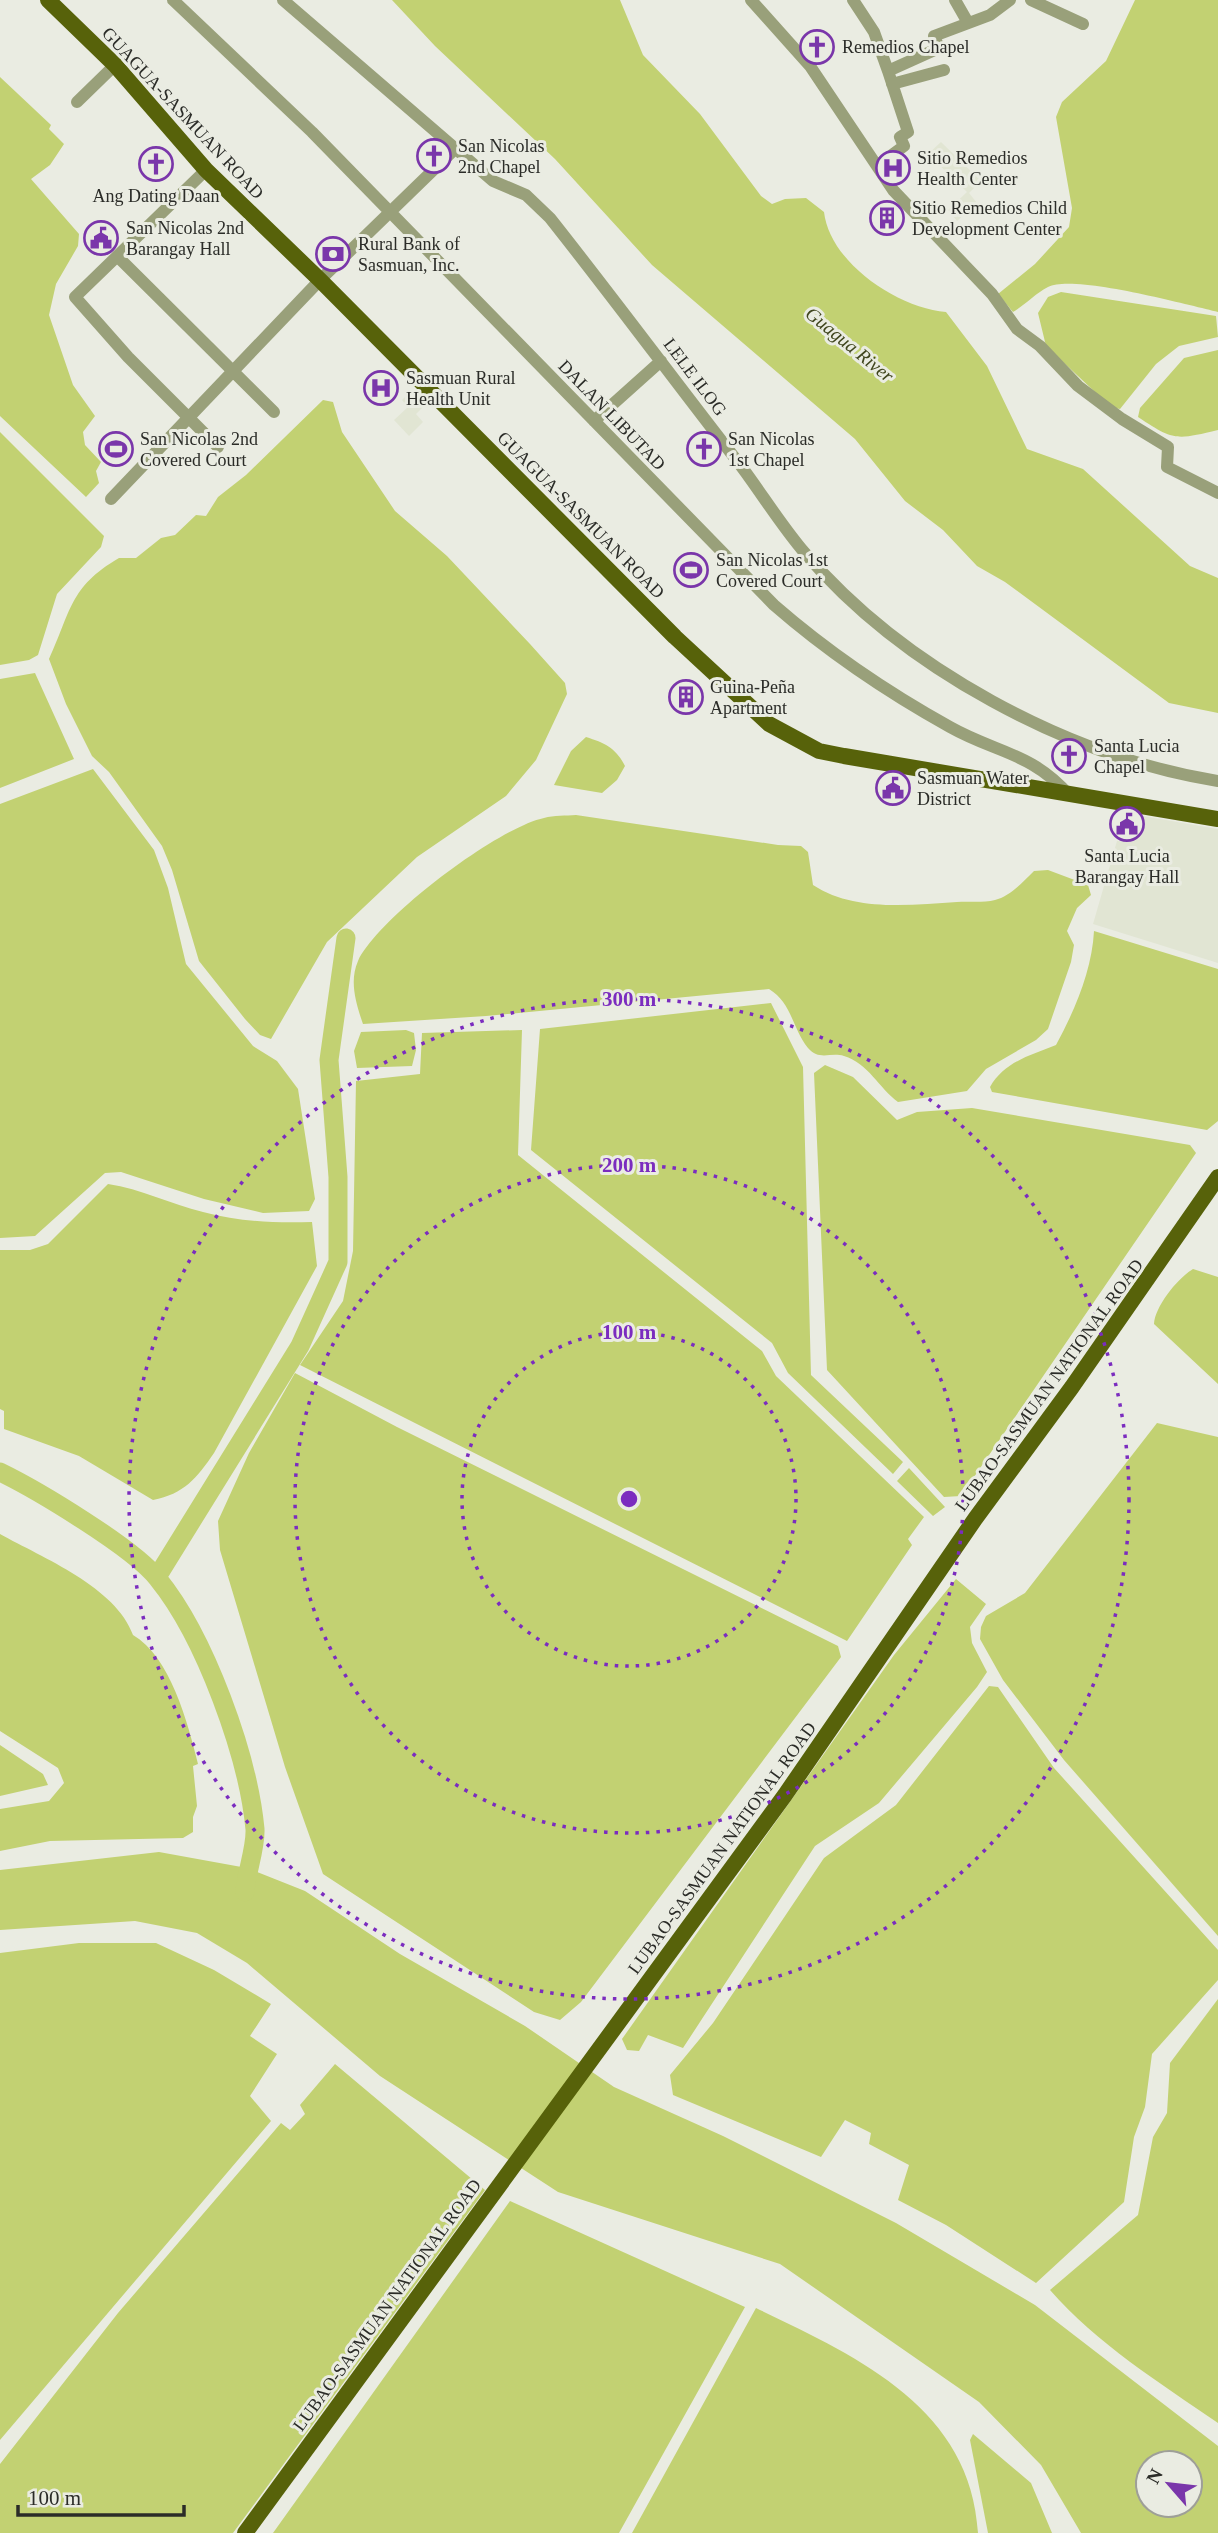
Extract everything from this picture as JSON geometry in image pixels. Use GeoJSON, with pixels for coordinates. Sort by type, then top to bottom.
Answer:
{"type":"FeatureCollection","features":[{"type":"Feature","properties":{"kind":"main road","name":"GUAGUA-SASMUAN ROAD"},"geometry":{"type":"LineString","coordinates":[[48,0],[115,65],[206,170],[320,280],[675,637],[769,724],[819,751],[1218,819]]}},
{"type":"Feature","properties":{"kind":"main road","name":"LUBAO-SASMUAN NATIONAL ROAD"},"geometry":{"type":"LineString","coordinates":[[245,2533],[482,2205],[624,2019],[785,1795],[975,1519],[1080,1377],[1218,1177]]}},
{"type":"Feature","properties":{"kind":"street","name":"DALAN LIBUTAD"},"geometry":{"type":"LineString","coordinates":[[173,0],[312,132],[746,579],[802,629],[891,693],[942,723],[1050,773],[1069,794]]}},
{"type":"Feature","properties":{"kind":"street","name":"LELE ILOG"},"geometry":{"type":"LineString","coordinates":[[283,0],[493,181],[526,195],[550,218],[804,552],[896,639],[926,662],[1045,726],[1172,774],[1218,781]]}},
{"type":"Feature","properties":{"kind":"street"},"geometry":{"type":"LineString","coordinates":[[751,0],[810,66],[894,190],[941,244],[992,294],[1017,329],[1040,346],[1077,386],[1122,419],[1168,447],[1167,467],[1218,493]]}},
{"type":"Feature","properties":{"kind":"street"},"geometry":{"type":"LineString","coordinates":[[853,0],[873,32],[908,132],[900,137],[904,146],[877,166]]}},
{"type":"Feature","properties":{"kind":"street"},"geometry":{"type":"LineString","coordinates":[[955,0],[967,21]]}},
{"type":"Feature","properties":{"kind":"street"},"geometry":{"type":"LineString","coordinates":[[890,78],[939,48],[934,36],[967,21],[990,15],[1010,0]]}},
{"type":"Feature","properties":{"kind":"street"},"geometry":{"type":"LineString","coordinates":[[1031,0],[1083,23]]}},
{"type":"Feature","properties":{"kind":"street"},"geometry":{"type":"LineString","coordinates":[[77,102],[115,65]]}},
{"type":"Feature","properties":{"kind":"street"},"geometry":{"type":"LineString","coordinates":[[890,78],[944,70]]}},
{"type":"Feature","properties":{"kind":"street"},"geometry":{"type":"LineString","coordinates":[[111,499],[187,415],[320,280],[456,148]]}},
{"type":"Feature","properties":{"kind":"street"},"geometry":{"type":"LineString","coordinates":[[206,170],[75,297],[128,357],[218,447]]}},
{"type":"Feature","properties":{"kind":"street"},"geometry":{"type":"LineString","coordinates":[[117,257],[274,412]]}},
{"type":"Feature","properties":{"kind":"street"},"geometry":{"type":"LineString","coordinates":[[594,421],[662,362]]}},
{"type":"Feature","properties":{"kind":"shaded area"},"geometry":{"type":"Polygon","coordinates":[[[941,142],[981,181],[969,193],[977,203],[957,221],[948,210],[967,192],[928,154],[941,142]]]}},
{"type":"Feature","properties":{"kind":"shaded area"},"geometry":{"type":"Polygon","coordinates":[[[413,389],[427,403],[416,414],[423,422],[409,436],[394,420],[408,407],[402,400],[413,389]]]}},
{"type":"Feature","properties":{"kind":"shaded area"},"geometry":{"type":"Polygon","coordinates":[[[1137,815],[1218,829],[1218,963],[1093,924],[1117,841],[1131,842],[1137,815]]]}},
{"type":"Feature","properties":{"kind":"water","name":"Guagua River"},"geometry":{"type":"Polygon","coordinates":[[[392,0],[620,0],[643,55],[700,114],[761,196],[772,204],[785,199],[806,198],[824,212],[829,231],[839,249],[869,280],[908,302],[946,312],[987,366],[1027,449],[1083,469],[1190,566],[1218,578],[1218,713],[1169,703],[1005,582],[977,566],[943,530],[905,501],[855,439],[652,265],[555,159],[435,46],[392,0]]]}},
{"type":"Feature","properties":{"kind":"water"},"geometry":{"type":"Polygon","coordinates":[[[1135,0],[1218,0],[1218,312],[1105,287],[1061,284],[1048,287],[1013,312],[998,294],[1035,264],[1069,227],[1072,208],[1056,117],[1062,102],[1106,61],[1135,0]]]}},
{"type":"Feature","properties":{"kind":"water"},"geometry":{"type":"Polygon","coordinates":[[[0,77],[51,125],[49,129],[64,144],[50,165],[31,179],[79,234],[78,246],[56,284],[49,315],[73,385],[95,416],[83,432],[85,445],[101,462],[96,471],[99,483],[86,497],[0,416],[0,77]]]}},
{"type":"Feature","properties":{"kind":"water"},"geometry":{"type":"Polygon","coordinates":[[[1061,292],[1216,316],[1218,337],[1179,346],[1156,364],[1120,409],[1111,407],[1046,346],[1038,313],[1048,297],[1061,292]]]}},
{"type":"Feature","properties":{"kind":"water"},"geometry":{"type":"Polygon","coordinates":[[[1218,350],[1218,430],[1193,436],[1176,436],[1160,431],[1138,417],[1140,408],[1184,358],[1218,350]]]}},
{"type":"Feature","properties":{"kind":"water"},"geometry":{"type":"Polygon","coordinates":[[[323,400],[333,402],[342,432],[395,511],[447,556],[530,644],[565,683],[567,694],[536,760],[506,796],[417,857],[327,942],[271,1039],[260,1035],[245,1019],[199,961],[172,870],[162,846],[109,772],[92,756],[66,704],[49,659],[74,602],[90,579],[119,558],[136,558],[161,538],[175,535],[196,515],[206,516],[218,497],[246,475],[323,400]]]}},
{"type":"Feature","properties":{"kind":"water"},"geometry":{"type":"Polygon","coordinates":[[[0,432],[104,536],[101,547],[57,594],[38,655],[29,660],[0,665],[0,432]]]}},
{"type":"Feature","properties":{"kind":"water"},"geometry":{"type":"Polygon","coordinates":[[[35,673],[74,759],[0,788],[0,679],[35,673]]]}},
{"type":"Feature","properties":{"kind":"water"},"geometry":{"type":"Polygon","coordinates":[[[586,737],[609,747],[625,766],[617,780],[602,793],[554,785],[571,751],[586,737]]]}},
{"type":"Feature","properties":{"kind":"water"},"geometry":{"type":"Polygon","coordinates":[[[93,769],[154,850],[168,888],[186,964],[253,1046],[277,1061],[298,1089],[315,1199],[309,1211],[263,1213],[204,1199],[121,1172],[105,1173],[35,1236],[0,1238],[0,804],[93,769]]]}},
{"type":"Feature","properties":{"kind":"water"},"geometry":{"type":"Polygon","coordinates":[[[576,815],[778,845],[801,846],[808,852],[813,885],[829,894],[864,903],[902,905],[990,901],[1011,892],[1034,871],[1048,870],[1088,885],[1091,895],[1077,908],[1067,931],[1074,945],[1071,962],[1048,1029],[1036,1040],[986,1069],[967,1091],[898,1102],[867,1070],[852,1059],[812,1052],[783,1001],[769,989],[486,1016],[363,1024],[354,992],[355,969],[370,943],[389,922],[441,877],[498,839],[523,825],[544,818],[576,815]]]}},
{"type":"Feature","properties":{"kind":"water"},"geometry":{"type":"Polygon","coordinates":[[[1094,931],[1218,969],[1218,1121],[1207,1130],[992,1092],[990,1087],[996,1078],[1010,1065],[1056,1045],[1081,990],[1090,960],[1094,931]]]}},
{"type":"Feature","properties":{"kind":"water"},"geometry":{"type":"Polygon","coordinates":[[[771,1003],[803,1067],[811,1375],[903,1462],[893,1474],[788,1373],[772,1343],[531,1150],[540,1029],[771,1003]]]}},
{"type":"Feature","properties":{"kind":"water"},"geometry":{"type":"Polygon","coordinates":[[[406,1030],[414,1033],[416,1050],[412,1066],[357,1068],[354,1051],[361,1032],[406,1030]]]}},
{"type":"Feature","properties":{"kind":"water"},"geometry":{"type":"Polygon","coordinates":[[[522,1030],[518,1155],[762,1351],[776,1376],[924,1517],[908,1539],[912,1545],[847,1641],[300,1365],[343,1301],[353,1251],[356,1081],[420,1074],[422,1033],[522,1030]]]}},
{"type":"Feature","properties":{"kind":"water"},"geometry":{"type":"Polygon","coordinates":[[[825,1065],[853,1077],[897,1120],[917,1112],[972,1108],[1190,1145],[1196,1153],[961,1496],[944,1497],[827,1370],[814,1073],[825,1065]]]}},
{"type":"Feature","properties":{"kind":"water"},"geometry":{"type":"Polygon","coordinates":[[[108,1184],[230,1218],[312,1222],[317,1266],[214,1453],[189,1484],[173,1494],[153,1500],[79,1456],[4,1429],[4,1411],[0,1409],[0,1250],[30,1250],[48,1244],[108,1184]]]}},
{"type":"Feature","properties":{"kind":"water"},"geometry":{"type":"Polygon","coordinates":[[[1193,1269],[1218,1277],[1218,1384],[1154,1324],[1158,1309],[1168,1293],[1193,1269]]]}},
{"type":"Feature","properties":{"kind":"water"},"geometry":{"type":"Polygon","coordinates":[[[295,1373],[397,1427],[838,1646],[841,1657],[581,2002],[560,2020],[534,2012],[323,1874],[285,1767],[220,1550],[218,1521],[249,1453],[295,1373]]]}},
{"type":"Feature","properties":{"kind":"water"},"geometry":{"type":"Polygon","coordinates":[[[1157,1423],[1218,1437],[1218,1936],[1064,1760],[1003,1680],[980,1639],[986,1616],[1025,1593],[1157,1423]]]}},
{"type":"Feature","properties":{"kind":"water"},"geometry":{"type":"Polygon","coordinates":[[[909,1468],[945,1507],[933,1516],[897,1481],[909,1468]]]}},
{"type":"Feature","properties":{"kind":"water"},"geometry":{"type":"Polygon","coordinates":[[[0,1534],[95,1588],[124,1618],[133,1635],[157,1658],[176,1692],[198,1764],[193,1766],[197,1806],[193,1817],[193,1832],[183,1838],[50,1841],[0,1851],[0,1809],[49,1801],[64,1783],[58,1768],[0,1731],[0,1534]]]}},
{"type":"Feature","properties":{"kind":"water"},"geometry":{"type":"Polygon","coordinates":[[[956,1579],[986,1604],[970,1627],[972,1643],[987,1672],[977,1687],[879,1803],[815,1846],[683,2048],[648,2035],[639,2051],[627,2050],[622,2039],[894,1655],[956,1579]]]}},
{"type":"Feature","properties":{"kind":"water"},"geometry":{"type":"Polygon","coordinates":[[[989,1686],[998,1687],[1054,1768],[1218,1950],[1218,1980],[1152,2054],[1145,2107],[1134,2137],[1124,2202],[1036,2283],[946,2225],[898,2200],[909,2165],[869,2144],[871,2133],[845,2120],[821,2157],[673,2095],[670,2075],[713,2023],[824,1858],[896,1805],[989,1686]]]}},
{"type":"Feature","properties":{"kind":"water"},"geometry":{"type":"Polygon","coordinates":[[[0,1745],[43,1774],[48,1785],[0,1796],[0,1745]]]}},
{"type":"Feature","properties":{"kind":"water"},"geometry":{"type":"Polygon","coordinates":[[[159,1852],[247,1868],[305,1891],[400,1954],[525,2026],[614,2087],[723,2136],[896,2223],[1035,2305],[1218,2446],[1218,2533],[1081,2533],[1041,2465],[979,2402],[780,2264],[558,2192],[380,2076],[247,1963],[197,1933],[135,1921],[0,1930],[0,1870],[159,1852]]]}},
{"type":"Feature","properties":{"kind":"water"},"geometry":{"type":"Polygon","coordinates":[[[79,1943],[156,1943],[214,1970],[271,2004],[250,2036],[277,2054],[250,2096],[271,2121],[0,2440],[0,1953],[79,1943]]]}},
{"type":"Feature","properties":{"kind":"water"},"geometry":{"type":"Polygon","coordinates":[[[1218,1999],[1218,2423],[1108,2345],[1050,2290],[1138,2215],[1153,2137],[1167,2113],[1170,2063],[1218,1999]]]}},
{"type":"Feature","properties":{"kind":"water"},"geometry":{"type":"Polygon","coordinates":[[[335,2064],[485,2190],[233,2533],[0,2533],[0,2464],[118,2313],[281,2123],[290,2130],[305,2114],[300,2105],[335,2064]]]}},
{"type":"Feature","properties":{"kind":"water"},"geometry":{"type":"Polygon","coordinates":[[[510,2201],[745,2307],[619,2533],[273,2533],[510,2201]]]}},
{"type":"Feature","properties":{"kind":"water"},"geometry":{"type":"Polygon","coordinates":[[[756,2308],[868,2367],[902,2391],[931,2419],[954,2451],[971,2489],[978,2533],[632,2533],[756,2308]]]}},
{"type":"Feature","properties":{"kind":"water"},"geometry":{"type":"Polygon","coordinates":[[[973,2434],[1031,2483],[1052,2533],[988,2533],[970,2440],[973,2434]]]}},
{"type":"Feature","properties":{"kind":"waterway"},"geometry":{"type":"LineString","coordinates":[[157,1577],[300,1346],[338,1262],[338,1177],[329,1060],[346,938]]}},
{"type":"Feature","properties":{"kind":"waterway"},"geometry":{"type":"LineString","coordinates":[[0,1472],[107,1536],[146,1566],[175,1603],[192,1632],[222,1698],[244,1767],[251,1799],[255,1829],[245,1892]]}},
{"type":"Feature","properties":{"kind":"place","name":"Remedios Chapel"},"geometry":{"type":"Point","coordinates":[817,47]}},
{"type":"Feature","properties":{"kind":"place","name":"San Nicolas 2nd Chapel"},"geometry":{"type":"Point","coordinates":[434,156]}},
{"type":"Feature","properties":{"kind":"place","name":"Ang Dating Daan"},"geometry":{"type":"Point","coordinates":[156,164]}},
{"type":"Feature","properties":{"kind":"place","name":"Sitio Remedios Health Center"},"geometry":{"type":"Point","coordinates":[893,168]}},
{"type":"Feature","properties":{"kind":"place","name":"Sitio Remedios Child Development Center"},"geometry":{"type":"Point","coordinates":[887,218]}},
{"type":"Feature","properties":{"kind":"place","name":"San Nicolas 2nd Barangay Hall"},"geometry":{"type":"Point","coordinates":[101,238]}},
{"type":"Feature","properties":{"kind":"place","name":"Rural Bank of Sasmuan, Inc."},"geometry":{"type":"Point","coordinates":[333,254]}},
{"type":"Feature","properties":{"kind":"place","name":"Sasmuan Rural Health Unit"},"geometry":{"type":"Point","coordinates":[381,388]}},
{"type":"Feature","properties":{"kind":"place","name":"San Nicolas 2nd Covered Court"},"geometry":{"type":"Point","coordinates":[116,449]}},
{"type":"Feature","properties":{"kind":"place","name":"San Nicolas 1st Chapel"},"geometry":{"type":"Point","coordinates":[704,449]}},
{"type":"Feature","properties":{"kind":"place","name":"San Nicolas 1st Covered Court"},"geometry":{"type":"Point","coordinates":[691,570]}},
{"type":"Feature","properties":{"kind":"place","name":"Guina-Peña Apartment"},"geometry":{"type":"Point","coordinates":[686,697]}},
{"type":"Feature","properties":{"kind":"place","name":"Santa Lucia Chapel"},"geometry":{"type":"Point","coordinates":[1069,756]}},
{"type":"Feature","properties":{"kind":"place","name":"Sasmuan Water District"},"geometry":{"type":"Point","coordinates":[893,788]}},
{"type":"Feature","properties":{"kind":"place","name":"Santa Lucia Barangay Hall"},"geometry":{"type":"Point","coordinates":[1127,824]}}]}
